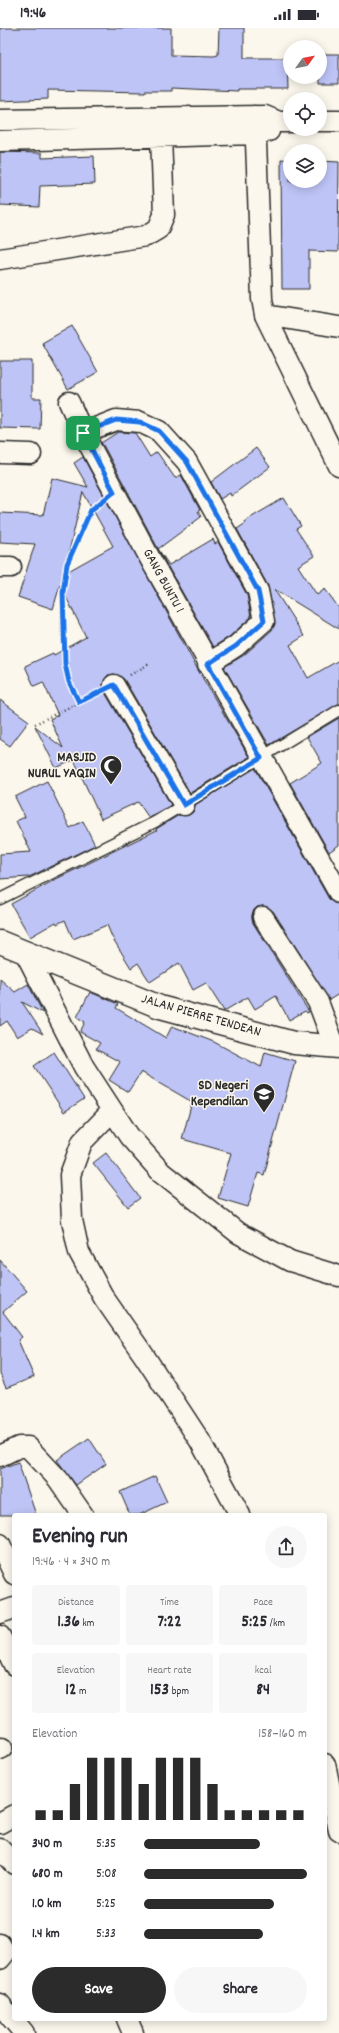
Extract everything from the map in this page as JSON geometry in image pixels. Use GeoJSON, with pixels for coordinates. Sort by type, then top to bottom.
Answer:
{"type":"FeatureCollection","features":[{"type":"Feature","properties":{"kind":"street"},"geometry":{"type":"LineString","coordinates":[[0,120],[256,125],[268,132],[283,123]]}},
{"type":"Feature","properties":{"kind":"street"},"geometry":{"type":"LineString","coordinates":[[327,121],[339,121]]}},
{"type":"Feature","properties":{"kind":"street"},"geometry":{"type":"LineString","coordinates":[[0,141],[161,136],[256,125]]}},
{"type":"Feature","properties":{"kind":"street"},"geometry":{"type":"LineString","coordinates":[[256,125],[262,299],[265,315],[339,466]]}},
{"type":"Feature","properties":{"kind":"street"},"geometry":{"type":"LineString","coordinates":[[0,260],[146,236],[158,228],[164,215],[161,136]]}},
{"type":"Feature","properties":{"kind":"street"},"geometry":{"type":"LineString","coordinates":[[265,315],[339,327]]}},
{"type":"Feature","properties":{"kind":"street","name":"GANG BUNTU 1"},"geometry":{"type":"LineString","coordinates":[[69,402],[83,433],[114,492],[208,664],[339,893]]}},
{"type":"Feature","properties":{"kind":"street"},"geometry":{"type":"LineString","coordinates":[[83,433],[116,420],[140,422],[159,431],[187,462],[258,591],[264,621],[236,646],[208,664]]}},
{"type":"Feature","properties":{"kind":"street"},"geometry":{"type":"LineString","coordinates":[[318,423],[339,427]]}},
{"type":"Feature","properties":{"kind":"street"},"geometry":{"type":"LineString","coordinates":[[0,453],[31,454]]}},
{"type":"Feature","properties":{"kind":"street"},"geometry":{"type":"LineString","coordinates":[[114,685],[184,805]]}},
{"type":"Feature","properties":{"kind":"street"},"geometry":{"type":"LineString","coordinates":[[262,917],[318,1002],[337,1047]]}},
{"type":"Feature","properties":{"kind":"street","name":"JALAN PIERRE TENDEAN"},"geometry":{"type":"LineString","coordinates":[[0,942],[160,1007],[294,1043],[337,1047]]}},
{"type":"Feature","properties":{"kind":"street"},"geometry":{"type":"LineString","coordinates":[[25,952],[84,1067],[128,1136],[161,1172],[238,1233],[290,1261],[339,1276]]}},
{"type":"Feature","properties":{"kind":"street"},"geometry":{"type":"LineString","coordinates":[[112,1111],[82,1142],[70,1174],[72,1220],[78,1252],[104,1298],[200,1441],[239,1513]]}},
{"type":"Feature","properties":{"kind":"street"},"geometry":{"type":"LineString","coordinates":[[0,1456],[19,1447],[28,1447],[58,1479],[82,1513]]}},
{"type":"Feature","properties":{"kind":"street"},"geometry":{"type":"LineString","coordinates":[[0,1544],[12,1570]]}},
{"type":"Feature","properties":{"kind":"street"},"geometry":{"type":"LineString","coordinates":[[0,1613],[12,1609]]}},
{"type":"Feature","properties":{"kind":"street"},"geometry":{"type":"LineString","coordinates":[[0,1636],[12,1661]]}},
{"type":"Feature","properties":{"kind":"street"},"geometry":{"type":"LineString","coordinates":[[327,1774],[339,1831]]}},
{"type":"Feature","properties":{"kind":"street"},"geometry":{"type":"LineString","coordinates":[[0,1823],[12,1816]]}},
{"type":"Feature","properties":{"kind":"street"},"geometry":{"type":"LineString","coordinates":[[0,1848],[12,1862]]}},
{"type":"Feature","properties":{"kind":"street"},"geometry":{"type":"LineString","coordinates":[[0,1944],[5,1953],[0,1959]]}},
{"type":"Feature","properties":{"kind":"street"},"geometry":{"type":"LineString","coordinates":[[0,2004],[12,2017]]}},
{"type":"Feature","properties":{"kind":"street"},"geometry":{"type":"LineString","coordinates":[[128,2021],[133,2033]]}},
{"type":"Feature","properties":{"kind":"lane"},"geometry":{"type":"LineString","coordinates":[[0,899],[155,822],[339,710]]}},
{"type":"Feature","properties":{"kind":"path"},"geometry":{"type":"LineString","coordinates":[[79,702],[69,682],[65,664],[63,592],[67,564],[91,510],[114,492]]}},
{"type":"Feature","properties":{"kind":"path"},"geometry":{"type":"LineString","coordinates":[[34,724],[114,685],[149,664]]}},
{"type":"Feature","properties":{"kind":"building"},"geometry":{"type":"Polygon","coordinates":[[[0,28],[171,28],[171,55],[214,56],[218,55],[219,28],[244,28],[244,58],[283,58],[283,84],[288,84],[288,89],[237,89],[237,91],[171,88],[171,91],[145,92],[48,90],[48,99],[0,101],[0,28]]]}},
{"type":"Feature","properties":{"kind":"building"},"geometry":{"type":"Polygon","coordinates":[[[327,54],[339,54],[339,83],[327,83],[327,54]]]}},
{"type":"Feature","properties":{"kind":"building"},"geometry":{"type":"Polygon","coordinates":[[[0,152],[42,153],[42,158],[94,156],[95,184],[40,186],[39,207],[0,205],[0,152]]]}},
{"type":"Feature","properties":{"kind":"building"},"geometry":{"type":"Polygon","coordinates":[[[281,159],[283,159],[283,188],[327,188],[327,161],[339,162],[338,252],[309,251],[309,289],[282,289],[281,159]]]}},
{"type":"Feature","properties":{"kind":"building"},"geometry":{"type":"Polygon","coordinates":[[[72,326],[98,372],[68,389],[42,343],[72,326]]]}},
{"type":"Feature","properties":{"kind":"building"},"geometry":{"type":"Polygon","coordinates":[[[0,361],[32,361],[32,398],[41,398],[40,429],[0,428],[0,361]]]}},
{"type":"Feature","properties":{"kind":"building"},"geometry":{"type":"Polygon","coordinates":[[[118,432],[135,433],[150,457],[157,452],[175,478],[181,475],[200,510],[198,511],[201,517],[158,549],[101,443],[118,432]]]}},
{"type":"Feature","properties":{"kind":"building"},"geometry":{"type":"Polygon","coordinates":[[[256,448],[270,467],[231,496],[230,493],[220,499],[211,482],[256,448]]]}},
{"type":"Feature","properties":{"kind":"building"},"geometry":{"type":"Polygon","coordinates":[[[83,457],[198,670],[249,757],[190,793],[124,679],[114,674],[108,675],[103,685],[104,691],[171,805],[149,818],[138,802],[101,819],[74,760],[56,768],[35,726],[63,748],[50,719],[58,715],[43,682],[34,686],[25,666],[53,653],[54,655],[86,637],[60,585],[53,609],[18,597],[35,544],[0,542],[0,513],[43,515],[52,478],[88,487],[74,463],[83,457]],[[83,492],[63,574],[113,546],[83,492]]]}},
{"type":"Feature","properties":{"kind":"building"},"geometry":{"type":"Polygon","coordinates":[[[284,498],[301,526],[296,529],[314,556],[298,566],[317,595],[325,589],[339,608],[339,629],[274,589],[304,636],[290,645],[308,678],[339,660],[339,704],[269,745],[224,667],[244,655],[272,630],[275,624],[268,586],[237,529],[246,523],[245,521],[284,498]]]}},
{"type":"Feature","properties":{"kind":"building"},"geometry":{"type":"Polygon","coordinates":[[[213,539],[215,544],[218,542],[247,595],[251,617],[229,637],[213,647],[159,550],[169,565],[213,539]]]}},
{"type":"Feature","properties":{"kind":"building"},"geometry":{"type":"Polygon","coordinates":[[[0,700],[29,721],[10,746],[0,739],[0,700]]]}},
{"type":"Feature","properties":{"kind":"building"},"geometry":{"type":"Polygon","coordinates":[[[339,718],[339,845],[329,852],[290,783],[322,763],[307,737],[339,718]]]}},
{"type":"Feature","properties":{"kind":"building"},"geometry":{"type":"Polygon","coordinates":[[[255,768],[329,899],[334,903],[339,904],[339,994],[329,1000],[273,911],[263,906],[257,907],[253,911],[253,923],[309,1012],[307,1013],[305,1011],[289,1020],[276,996],[255,1009],[248,997],[224,1011],[206,983],[193,990],[179,963],[150,982],[138,963],[131,968],[112,937],[107,925],[73,939],[65,920],[57,924],[56,922],[30,937],[11,904],[56,879],[157,830],[156,829],[179,815],[189,815],[194,811],[195,805],[255,768]]]}},
{"type":"Feature","properties":{"kind":"building"},"geometry":{"type":"Polygon","coordinates":[[[47,781],[70,828],[83,821],[95,845],[29,877],[0,879],[0,854],[31,852],[16,821],[25,817],[15,797],[47,781]]]}},
{"type":"Feature","properties":{"kind":"building"},"geometry":{"type":"Polygon","coordinates":[[[0,979],[15,992],[28,984],[43,1013],[22,1002],[43,1034],[32,1028],[17,1037],[7,1021],[0,1026],[0,979]]]}},
{"type":"Feature","properties":{"kind":"building"},"geometry":{"type":"Polygon","coordinates":[[[90,992],[118,1004],[116,1008],[166,1038],[172,1026],[214,1042],[261,1067],[265,1052],[295,1061],[264,1175],[258,1173],[248,1207],[218,1198],[231,1153],[182,1139],[192,1102],[141,1072],[128,1092],[109,1080],[120,1062],[96,1049],[100,1043],[80,1032],[85,1022],[77,1017],[90,992]]]}},
{"type":"Feature","properties":{"kind":"building"},"geometry":{"type":"Polygon","coordinates":[[[54,1052],[84,1099],[64,1112],[34,1066],[54,1052]]]}},
{"type":"Feature","properties":{"kind":"building"},"geometry":{"type":"Polygon","coordinates":[[[106,1153],[140,1198],[128,1207],[93,1163],[106,1153]]]}},
{"type":"Feature","properties":{"kind":"building"},"geometry":{"type":"Polygon","coordinates":[[[0,1260],[27,1291],[3,1312],[22,1337],[18,1340],[34,1377],[6,1388],[0,1374],[0,1260]]]}},
{"type":"Feature","properties":{"kind":"building"},"geometry":{"type":"Polygon","coordinates":[[[89,1438],[106,1464],[76,1485],[57,1460],[89,1438]]]}},
{"type":"Feature","properties":{"kind":"building"},"geometry":{"type":"Polygon","coordinates":[[[18,1462],[35,1513],[12,1513],[12,1515],[0,1515],[0,1469],[18,1462]]]}},
{"type":"Feature","properties":{"kind":"building"},"geometry":{"type":"Polygon","coordinates":[[[155,1476],[167,1502],[143,1513],[129,1513],[120,1492],[155,1476]]]}},
{"type":"Feature","properties":{"kind":"place","name":"MASJID NURUL YAQIN"},"geometry":{"type":"Point","coordinates":[111,786]}},
{"type":"Feature","properties":{"kind":"place","name":"SD Negeri Kependilan"},"geometry":{"type":"Point","coordinates":[264,1114]}},
{"type":"Feature","properties":{"kind":"route"},"geometry":{"type":"LineString","coordinates":[[116,420],[140,422],[159,431],[187,462],[258,591],[264,621],[236,646],[208,664],[261,758],[184,805],[114,685],[79,702],[69,682],[65,664],[63,634],[63,592],[67,564],[78,535],[91,510],[114,492],[83,433],[116,420]]}}]}
